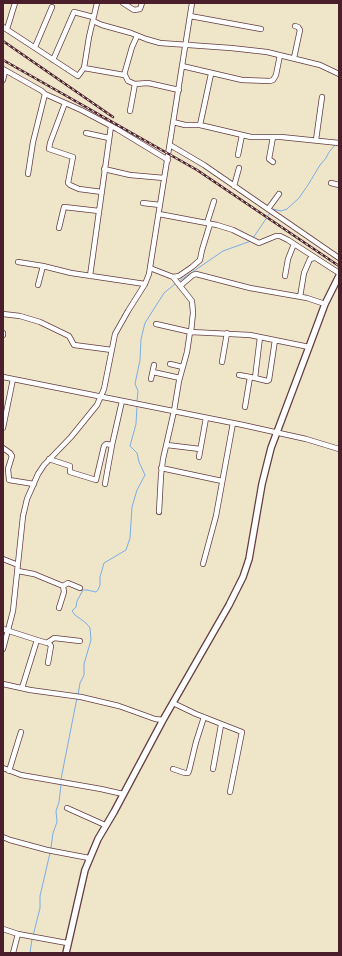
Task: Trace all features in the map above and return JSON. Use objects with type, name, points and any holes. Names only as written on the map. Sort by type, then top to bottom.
[{"type":"street","points":[[16,3],[5,28],[77,76],[80,75],[84,68],[97,3]]},
{"type":"street","points":[[123,3],[134,10],[140,9],[142,3]]},
{"type":"street","points":[[3,650],[13,611],[23,516],[27,499],[41,469],[79,427],[97,405],[102,396],[117,331],[146,284],[168,160],[192,3]]},
{"type":"street","points":[[35,47],[52,7]]},
{"type":"street","points":[[53,60],[74,12],[93,19],[102,26],[131,33],[160,43],[254,50],[320,65],[339,74]]},
{"type":"street","points":[[190,16],[260,29]]},
{"type":"street","points":[[294,58],[300,30],[295,26]]},
{"type":"street","points":[[137,36],[132,47],[125,75],[128,81],[135,84],[148,83],[179,90]]},
{"type":"street","points":[[182,66],[210,74],[242,80],[270,81],[273,80],[276,75],[280,55]]},
{"type":"street","points":[[84,68],[117,75],[125,75]]},
{"type":"street","points":[[3,80],[4,70],[45,94],[112,126],[168,160]]},
{"type":"street","points":[[200,125],[210,74]]},
{"type":"street","points":[[130,111],[135,84]]},
{"type":"street","points":[[28,174],[33,142],[45,94]]},
{"type":"street","points":[[316,140],[322,97]]},
{"type":"street","points":[[49,149],[65,103]]},
{"type":"street","points":[[173,122],[185,125],[200,125],[242,136],[316,140],[339,143]]},
{"type":"street","points":[[90,276],[104,169],[112,126]]},
{"type":"street","points":[[86,133],[109,138]]},
{"type":"street","points":[[238,155],[242,136]]},
{"type":"street","points":[[272,137],[269,159],[273,162]]},
{"type":"street","points":[[170,145],[197,161],[339,258]]},
{"type":"street","points":[[42,147],[73,157],[68,183],[70,186],[78,189],[102,192]]},
{"type":"street","points":[[234,186],[239,168]]},
{"type":"street","points":[[104,169],[130,175],[164,178]]},
{"type":"street","points":[[331,183],[339,185]]},
{"type":"street","points":[[268,210],[279,194]]},
{"type":"street","points":[[174,278],[192,267],[200,260],[214,201]]},
{"type":"street","points":[[143,203],[160,205]]},
{"type":"street","points":[[60,228],[64,207],[99,211]]},
{"type":"street","points":[[66,953],[89,858],[105,825],[114,812],[163,720],[243,577],[249,559],[262,484],[271,448],[308,347],[339,275],[294,244],[278,236],[257,242],[233,230],[209,223],[159,214]]},
{"type":"street","points":[[285,276],[288,258],[294,244]]},
{"type":"street","points":[[300,297],[304,273],[310,260],[314,258]]},
{"type":"street","points":[[18,262],[90,276],[146,284]]},
{"type":"street","points":[[38,285],[43,266]]},
{"type":"street","points":[[150,268],[174,278],[192,301],[193,313],[187,352],[161,468],[159,512]]},
{"type":"street","points":[[180,286],[196,274],[250,288],[300,297],[326,304]]},
{"type":"street","points":[[3,314],[20,316],[40,322],[69,336],[74,344],[112,350]]},
{"type":"street","points":[[156,324],[190,332],[227,333],[260,337],[308,347]]},
{"type":"street","points":[[222,362],[227,333]]},
{"type":"street","points":[[245,406],[260,337]]},
{"type":"street","points":[[239,376],[267,381],[269,380],[275,340]]},
{"type":"street","points":[[170,364],[183,367]]},
{"type":"street","points":[[151,379],[154,365]]},
{"type":"street","points":[[153,372],[180,378]]},
{"type":"street","points":[[3,377],[233,423],[306,439],[339,449]]},
{"type":"street","points":[[3,428],[13,379]]},
{"type":"street","points":[[105,484],[122,401]]},
{"type":"street","points":[[199,457],[206,418]]},
{"type":"street","points":[[203,564],[216,516],[233,423]]},
{"type":"street","points":[[49,460],[70,466],[70,472],[96,480],[104,446],[106,444],[112,445]]},
{"type":"street","points":[[166,445],[200,449]]},
{"type":"street","points":[[3,448],[11,454],[8,479],[34,484]]},
{"type":"street","points":[[3,468],[8,469]]},
{"type":"street","points":[[161,468],[222,481]]},
{"type":"street","points":[[3,559],[18,565]]},
{"type":"street","points":[[18,571],[34,574],[63,586]]},
{"type":"street","points":[[63,586],[68,583],[80,588]]},
{"type":"street","points":[[59,608],[64,592],[63,586]]},
{"type":"street","points":[[3,630],[46,643],[54,638],[80,641]]},
{"type":"street","points":[[22,688],[37,640]]},
{"type":"street","points":[[48,642],[51,644],[48,664]]},
{"type":"street","points":[[3,684],[81,697],[119,706],[155,719],[163,720]]},
{"type":"street","points":[[173,703],[221,725],[243,733],[230,792]]},
{"type":"street","points":[[173,769],[188,773],[204,717]]},
{"type":"street","points":[[213,769],[221,725]]},
{"type":"street","points":[[9,771],[20,732]]},
{"type":"street","points":[[3,768],[21,775],[101,788],[123,794]]},
{"type":"street","points":[[67,808],[105,825]]},
{"type":"street","points":[[3,837],[47,850],[89,858]]},
{"type":"street","points":[[3,929],[36,938],[68,943]]},
{"type":"street","points":[[13,953],[18,934]]},
{"type":"waterway","points":[[272,210],[281,211],[287,209],[299,198],[335,145]]},
{"type":"waterway","points":[[253,238],[270,213]]},
{"type":"waterway","points":[[178,282],[223,251],[251,241]]},
{"type":"waterway","points":[[137,401],[138,391],[135,384],[140,360],[141,339],[145,323],[164,293],[175,284]]},
{"type":"waterway","points":[[78,695],[80,683],[84,675],[84,664],[91,640],[90,628],[72,611],[76,607],[77,601],[83,590],[96,592],[98,590],[104,563],[126,550],[130,538],[132,507],[137,490],[145,475],[137,453],[130,446],[136,424],[137,406]]},
{"type":"waterway","points":[[61,779],[77,698]]},
{"type":"waterway","points":[[51,848],[53,833],[57,822],[56,811],[59,802],[61,785]]},
{"type":"waterway","points":[[33,936],[40,908],[40,896],[50,853]]},
{"type":"waterway","points":[[30,953],[32,939]]},
{"type":"railway","points":[[3,41],[113,117]]},
{"type":"railway","points":[[3,60],[197,170],[339,266]]}]
